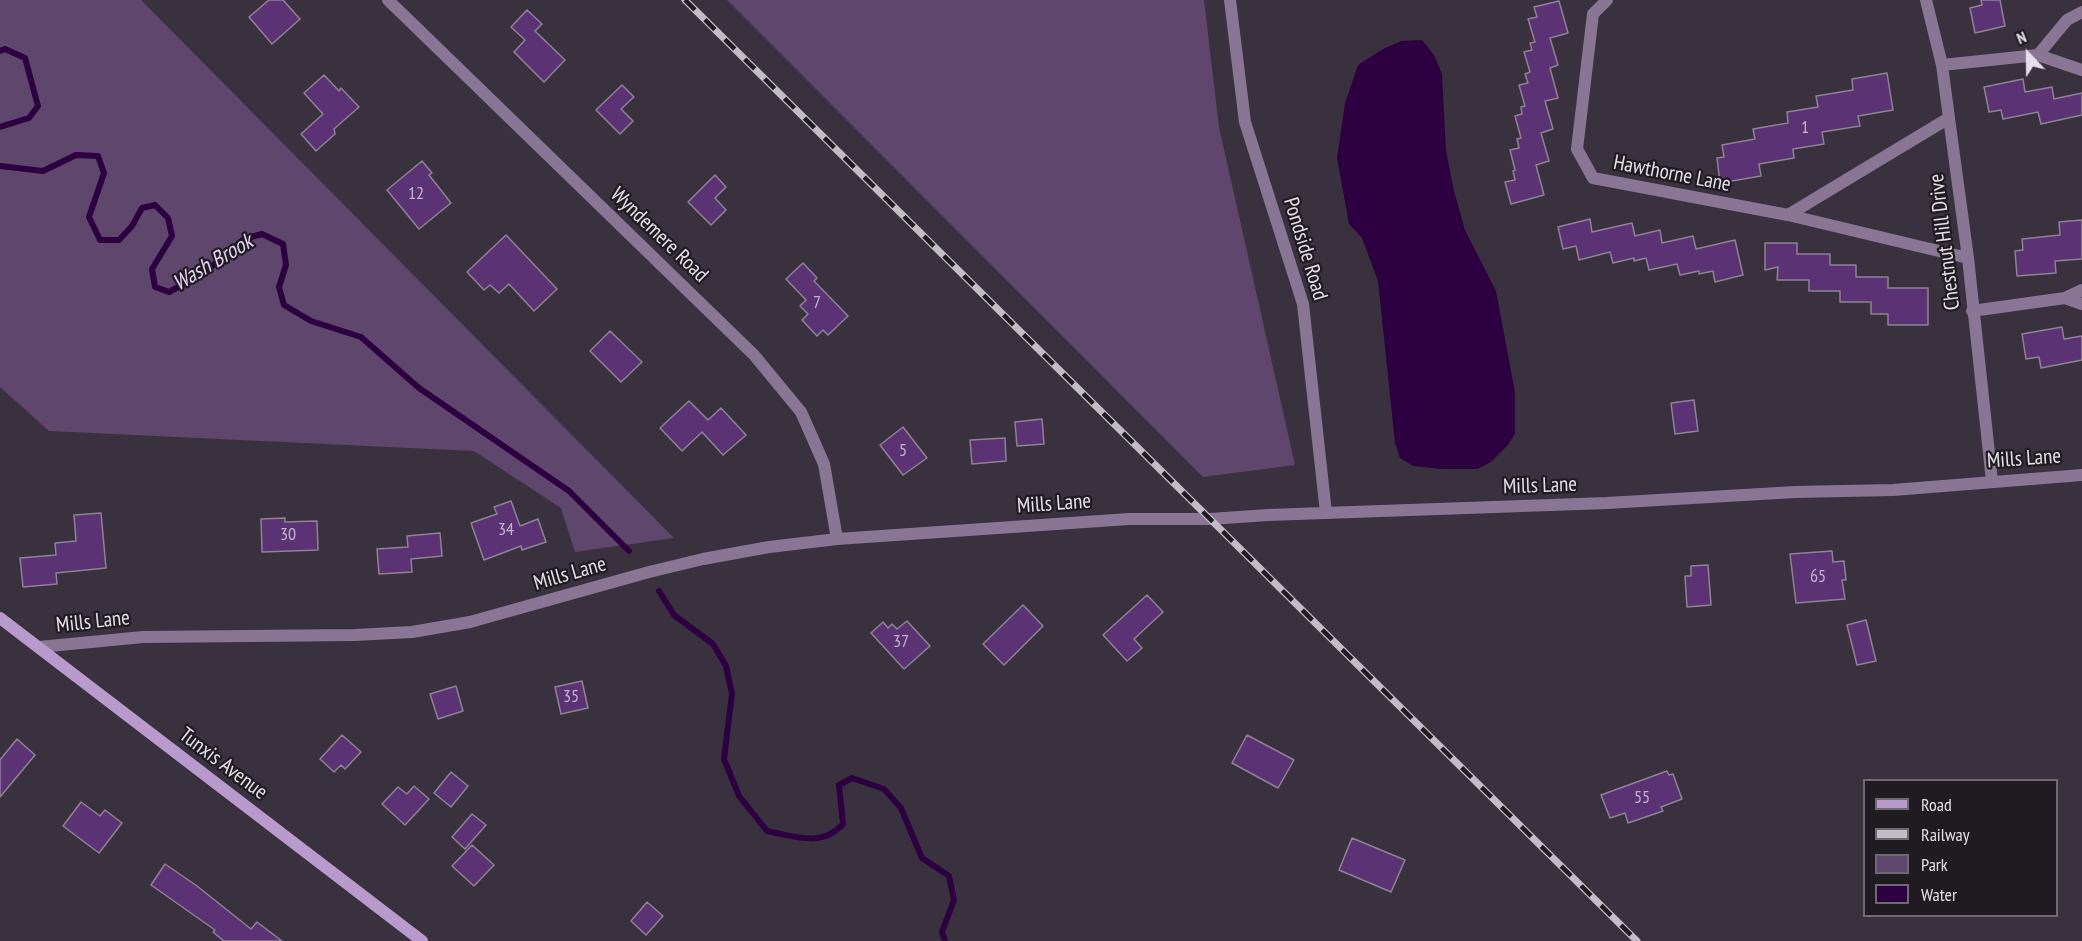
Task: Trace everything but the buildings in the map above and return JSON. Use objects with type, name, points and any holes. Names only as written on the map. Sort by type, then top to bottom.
[{"type":"main road","name":"Tunxis Avenue","points":[[0,618],[422,941]]},
{"type":"street","name":"Wyndemere Road","points":[[388,0],[754,355],[801,412],[824,464],[837,539]]},
{"type":"street","name":"Pondside Road","points":[[1230,0],[1245,122],[1303,304],[1326,513]]},
{"type":"street","name":"Hawthorne Lane","points":[[1607,0],[1593,14],[1577,149],[1593,178],[1788,215],[1968,258]]},
{"type":"street","name":"Chestnut Hill Drive","points":[[1926,0],[1942,65],[1968,258],[1992,481]]},
{"type":"street","points":[[2038,55],[2067,20],[2082,12]]},
{"type":"street","points":[[1942,65],[2038,55],[2082,70]]},
{"type":"street","points":[[1788,215],[1949,118]]},
{"type":"street","points":[[1972,311],[2065,298],[2082,290]]},
{"type":"street","points":[[2065,298],[2082,304]]},
{"type":"street","name":"Mills Lane","points":[[39,647],[143,637],[356,635],[412,632],[470,622],[704,559],[769,547],[837,539],[1129,519],[1210,519],[1795,492],[1893,490],[2082,475]]},
{"type":"green space","points":[[0,0],[141,0],[674,538],[575,552],[561,508],[474,451],[49,431],[0,387]]},
{"type":"green space","points":[[727,0],[1204,0],[1219,127],[1295,465],[1203,477]]},
{"type":"water","points":[[1422,40],[1434,55],[1442,74],[1446,151],[1454,191],[1465,230],[1496,291],[1515,392],[1515,434],[1491,462],[1477,469],[1413,466],[1400,458],[1395,443],[1378,281],[1362,238],[1349,224],[1337,158],[1345,103],[1358,65],[1401,41]]},
{"type":"waterway","name":"Wash Brook","points":[[0,51],[5,49],[25,58],[38,106],[29,118],[0,127]]},
{"type":"waterway","name":"Wash Brook","points":[[0,166],[43,171],[76,155],[98,156],[104,173],[89,217],[100,240],[119,240],[132,226],[142,208],[155,205],[168,218],[172,236],[152,269],[155,287],[169,292],[203,274],[244,239],[262,234],[283,244],[286,265],[279,287],[284,305],[311,321],[361,337],[419,388],[569,491],[629,551]]},
{"type":"waterway","name":"Wash Brook","points":[[659,591],[674,615],[713,644],[726,666],[732,694],[724,759],[739,796],[767,831],[807,838],[826,836],[843,824],[839,785],[852,778],[884,789],[901,808],[922,858],[949,876],[954,900],[942,932],[945,941]]},
{"type":"railway","points":[[685,0],[1637,941]]}]
